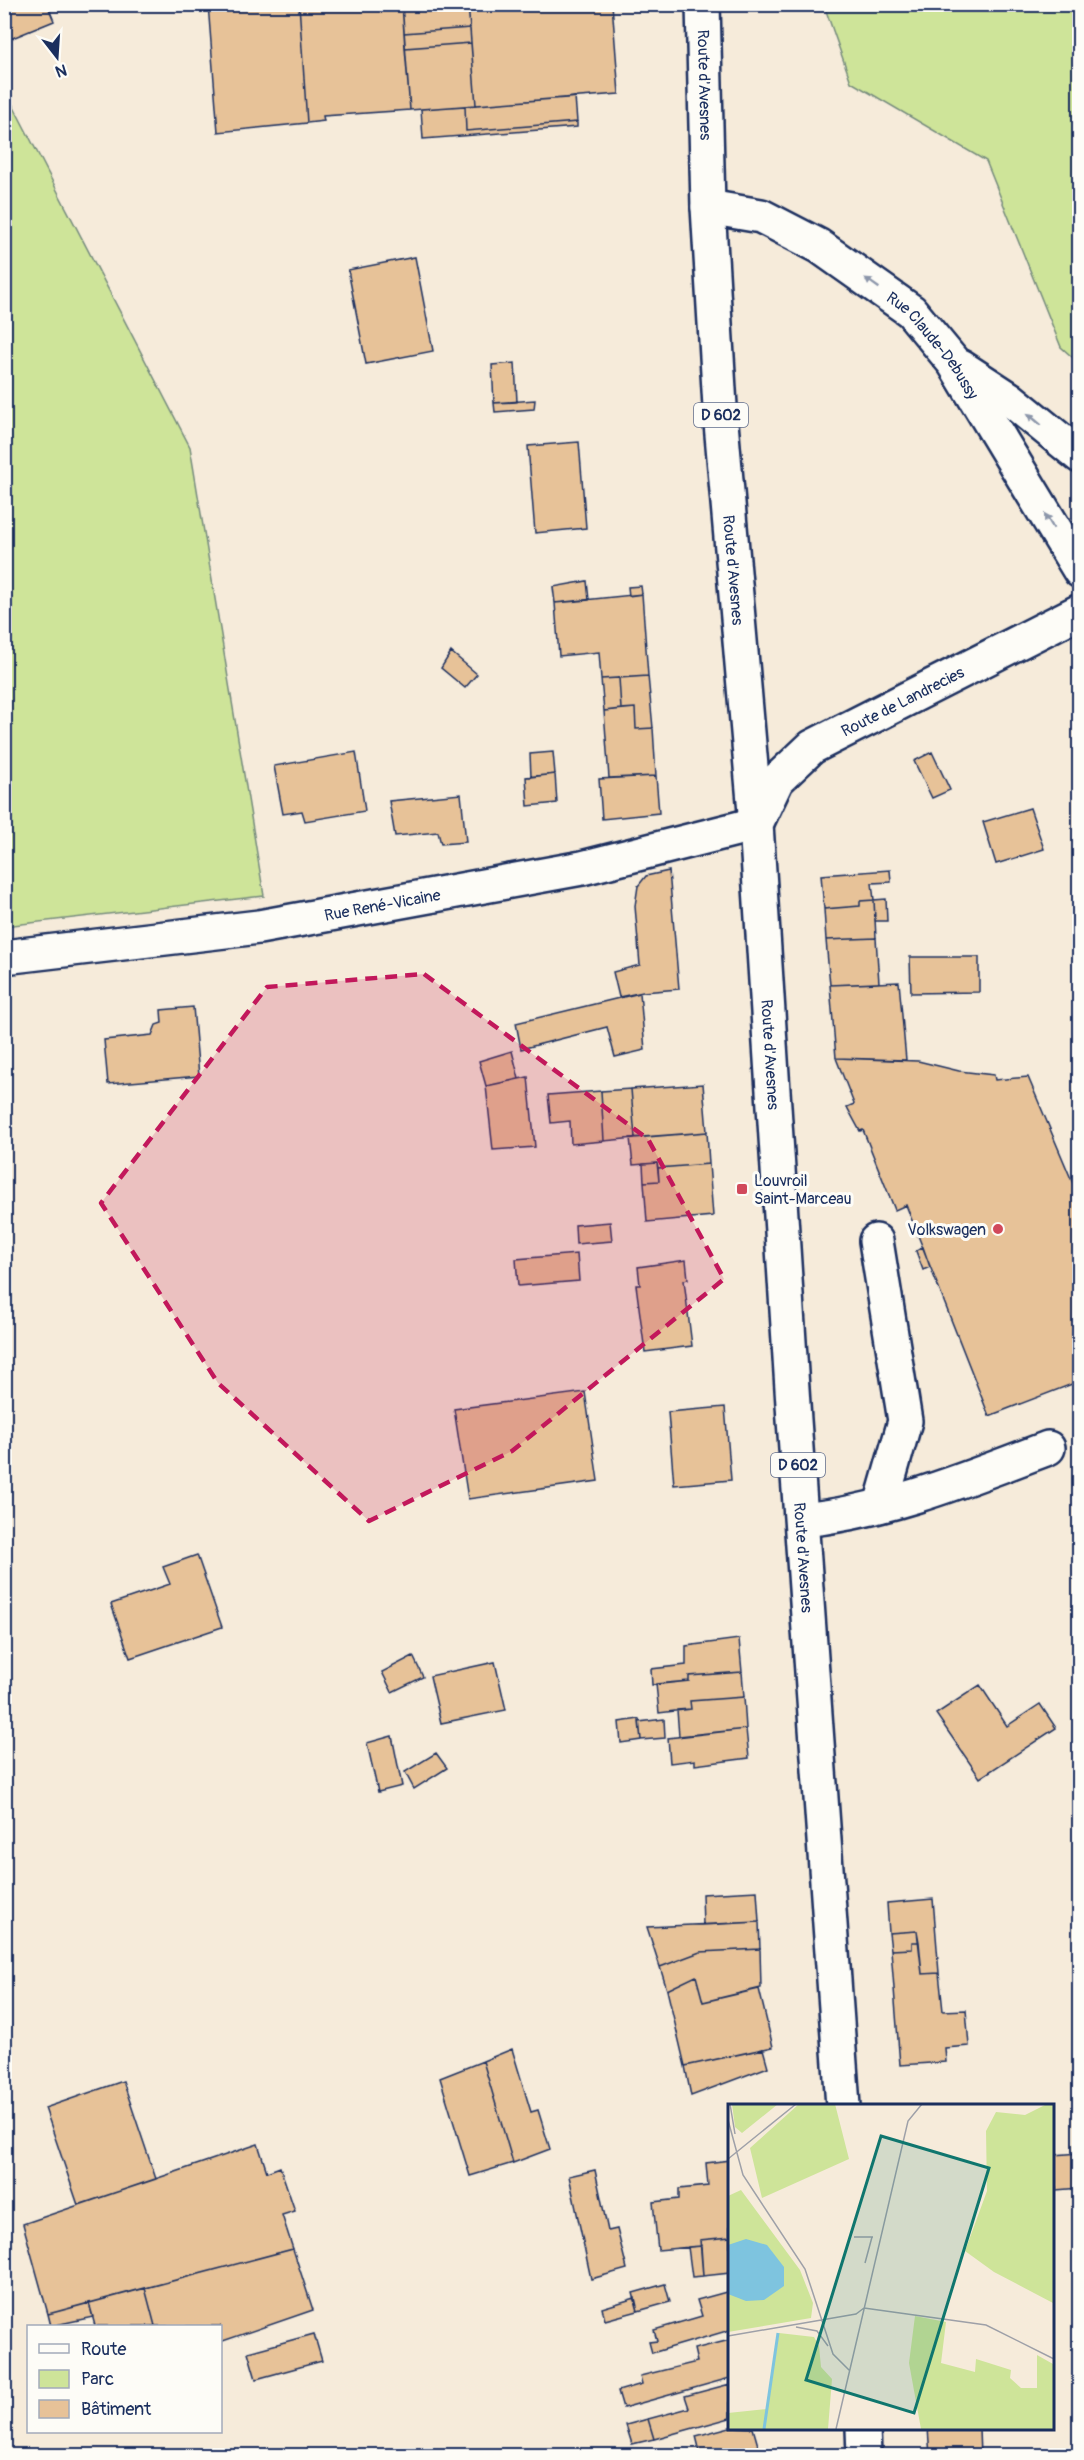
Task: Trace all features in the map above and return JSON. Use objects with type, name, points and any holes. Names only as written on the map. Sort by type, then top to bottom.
[{"type":"main road","name":"Route d'Avesnes","points":[[703,4],[708,207],[722,434],[756,824],[843,2104]]},
{"type":"main road","name":"Rue Claude-Debussy","points":[[708,207],[761,216],[819,246],[911,311],[954,363],[1080,572]]},
{"type":"main road","points":[[954,363],[1010,399],[1080,456]]},
{"type":"main road","name":"Route de Landrecies","points":[[756,824],[777,780],[812,747],[1080,611]]},
{"type":"main road","name":"Rue René-Vicaine","points":[[4,957],[258,927],[582,868],[756,824]]},
{"type":"main road","points":[[876,1241],[905,1421],[881,1505]]},
{"type":"main road","points":[[802,1520],[833,1517],[908,1498],[1048,1448]]},
{"type":"main road","points":[[863,2430],[864,2456]]},
{"type":"highlighted area","points":[[424,974],[648,1139],[724,1279],[512,1451],[369,1521],[218,1383],[101,1203],[267,987]]},
{"type":"green space","points":[[824,5],[1079,5],[1079,363],[1061,347],[986,161],[851,82]]},
{"type":"green space","points":[[5,90],[190,447],[264,896],[5,926]]},
{"type":"building","points":[[47,4],[54,21],[10,39],[4,25],[4,6]]},
{"type":"building","points":[[208,4],[299,4],[307,123],[218,132]]},
{"type":"building","points":[[299,4],[402,4],[410,110],[323,116],[324,121],[307,123]]},
{"type":"building","points":[[402,4],[468,4],[470,28],[404,33]]},
{"type":"building","points":[[468,4],[612,4],[619,94],[476,105]]},
{"type":"building","points":[[470,28],[471,43],[405,48],[404,33]]},
{"type":"building","points":[[471,43],[476,105],[410,110],[405,48]]},
{"type":"building","points":[[575,97],[577,122],[466,131],[465,106]]},
{"type":"building","points":[[465,106],[466,131],[577,122],[577,127],[423,139],[421,109]]},
{"type":"building","points":[[415,257],[433,351],[366,364],[348,270]]},
{"type":"building","points":[[515,363],[517,402],[494,403],[492,365]]},
{"type":"building","points":[[535,400],[534,409],[495,412],[494,403]]},
{"type":"building","points":[[579,442],[586,528],[535,533],[528,446]]},
{"type":"building","points":[[587,581],[589,600],[555,603],[553,587]]},
{"type":"building","points":[[641,586],[642,594],[629,596],[628,587]]},
{"type":"building","points":[[642,594],[648,676],[601,679],[599,652],[559,656],[555,603]]},
{"type":"building","points":[[451,652],[477,674],[465,688],[441,668]]},
{"type":"building","points":[[648,676],[653,728],[636,729],[635,708],[621,709],[619,678]]},
{"type":"building","points":[[619,678],[621,709],[604,711],[601,679]]},
{"type":"building","points":[[635,708],[636,729],[653,728],[656,776],[609,778],[604,711]]},
{"type":"building","points":[[356,752],[365,811],[305,821],[302,811],[283,814],[274,766]]},
{"type":"building","points":[[553,752],[555,774],[531,777],[530,754]]},
{"type":"building","points":[[932,752],[950,790],[932,798],[914,761]]},
{"type":"building","points":[[555,774],[557,803],[528,806],[526,777]]},
{"type":"building","points":[[656,776],[659,813],[602,819],[599,779]]},
{"type":"building","points":[[461,794],[466,842],[441,844],[438,832],[395,836],[389,801]]},
{"type":"building","points":[[1030,808],[1044,849],[996,864],[983,822]]},
{"type":"building","points":[[890,870],[891,882],[872,883],[874,900],[860,901],[860,906],[824,909],[821,875]]},
{"type":"building","points":[[669,871],[679,989],[619,997],[613,972],[640,965],[635,906],[638,886],[646,876]]},
{"type":"building","points":[[886,899],[887,921],[875,921],[874,900]]},
{"type":"building","points":[[874,900],[876,938],[826,940],[824,909],[860,906],[860,901]]},
{"type":"building","points":[[876,938],[879,983],[830,985],[826,940]]},
{"type":"building","points":[[910,957],[979,957],[979,992],[911,993]]},
{"type":"building","points":[[899,982],[906,1060],[836,1058],[830,985]]},
{"type":"building","points":[[640,993],[645,1050],[615,1057],[607,1027],[521,1049],[516,1023]]},
{"type":"building","points":[[193,1007],[199,1076],[108,1084],[104,1040],[152,1035],[156,1025],[162,1023],[161,1010]]},
{"type":"building","points":[[512,1051],[519,1079],[486,1086],[479,1061]]},
{"type":"building","name":"Volkswagen","points":[[836,1058],[918,1061],[959,1071],[994,1075],[995,1080],[1028,1077],[1080,1200],[1080,1381],[989,1416],[906,1205],[895,1210],[863,1130],[860,1131],[847,1107],[854,1104]]},
{"type":"building","points":[[528,1077],[535,1147],[493,1150],[486,1086]]},
{"type":"building","points":[[703,1084],[707,1132],[635,1138],[631,1089]]},
{"type":"building","points":[[631,1089],[635,1138],[604,1141],[601,1091]]},
{"type":"building","points":[[601,1091],[604,1141],[571,1144],[570,1121],[551,1123],[548,1095]]},
{"type":"building","points":[[707,1132],[709,1164],[658,1168],[657,1163],[633,1165],[630,1138]]},
{"type":"building","points":[[657,1163],[659,1181],[644,1182],[643,1164]]},
{"type":"building","points":[[709,1164],[713,1216],[647,1222],[644,1182],[659,1181],[658,1168]]},
{"type":"building","points":[[610,1222],[612,1241],[576,1244],[575,1225]]},
{"type":"building","points":[[923,1247],[930,1267],[923,1270],[916,1251]]},
{"type":"building","points":[[577,1254],[579,1281],[518,1286],[516,1259]]},
{"type":"building","points":[[686,1260],[688,1279],[684,1280],[692,1346],[645,1352],[636,1285],[640,1285],[638,1267]]},
{"type":"building","points":[[585,1392],[598,1481],[468,1499],[454,1409]]},
{"type":"building","points":[[725,1407],[731,1480],[674,1485],[668,1412]]},
{"type":"building","points":[[197,1555],[222,1627],[130,1658],[111,1604],[170,1584],[163,1567]]},
{"type":"building","points":[[739,1639],[742,1672],[689,1676],[689,1681],[652,1685],[651,1669],[686,1665],[686,1646]]},
{"type":"building","points":[[413,1656],[423,1677],[392,1692],[382,1672]]},
{"type":"building","points":[[495,1662],[506,1710],[441,1723],[430,1676]]},
{"type":"building","points":[[742,1672],[744,1697],[690,1701],[691,1709],[659,1713],[656,1684],[689,1681],[689,1676]]},
{"type":"building","points":[[980,1685],[1007,1726],[1040,1704],[1056,1728],[980,1778],[936,1714]]},
{"type":"building","points":[[744,1697],[746,1729],[679,1736],[677,1710],[691,1709],[690,1701]]},
{"type":"building","points":[[639,1719],[641,1740],[621,1743],[619,1722]]},
{"type":"building","points":[[664,1719],[665,1738],[641,1740],[639,1722]]},
{"type":"building","points":[[746,1729],[749,1758],[695,1765],[695,1760],[670,1763],[668,1738]]},
{"type":"building","points":[[392,1736],[402,1786],[378,1792],[367,1743]]},
{"type":"building","points":[[436,1753],[447,1768],[414,1789],[405,1772]]},
{"type":"building","points":[[757,1891],[759,1922],[703,1925],[702,1894]]},
{"type":"building","points":[[933,1899],[939,1973],[922,1974],[917,1931],[889,1933],[887,1903]]},
{"type":"building","points":[[759,1922],[760,1949],[700,1952],[660,1967],[647,1927]]},
{"type":"building","points":[[917,1931],[919,1942],[912,1942],[912,1949],[891,1950],[889,1933]]},
{"type":"building","points":[[912,1942],[919,1942],[922,1974],[939,1973],[943,2011],[966,2010],[969,2046],[945,2048],[946,2062],[900,2065],[891,1950],[912,1949]]},
{"type":"building","points":[[760,1949],[761,1988],[703,2002],[696,1976],[667,1990],[660,1967],[700,1952]]},
{"type":"building","points":[[696,1976],[703,2002],[759,1989],[773,2047],[685,2066],[667,1990]]},
{"type":"building","points":[[512,2049],[531,2112],[538,2110],[550,2149],[513,2163],[483,2061]]},
{"type":"building","points":[[763,2049],[768,2067],[691,2096],[685,2066]]},
{"type":"building","points":[[483,2061],[513,2163],[470,2176],[440,2078]]},
{"type":"building","points":[[123,2081],[156,2179],[78,2205],[45,2108]]},
{"type":"building","points":[[258,2144],[267,2172],[280,2167],[295,2211],[282,2215],[293,2249],[48,2314],[23,2224]]},
{"type":"building","points":[[1080,2153],[1080,2188],[1056,2190],[1054,2155]]},
{"type":"building","points":[[728,2160],[728,2237],[700,2240],[701,2246],[658,2250],[653,2202],[679,2199],[679,2189],[708,2186],[706,2163]]},
{"type":"building","points":[[595,2170],[608,2231],[617,2229],[627,2269],[591,2279],[569,2176]]},
{"type":"building","points":[[728,2237],[728,2273],[703,2276],[700,2240]]},
{"type":"building","points":[[701,2246],[703,2276],[692,2277],[688,2247]]},
{"type":"building","points":[[293,2249],[313,2310],[222,2341],[222,2325],[155,2325],[145,2288]]},
{"type":"building","points":[[665,2284],[670,2302],[638,2311],[633,2293]]},
{"type":"building","points":[[145,2288],[155,2325],[95,2325],[89,2303]]},
{"type":"building","points":[[728,2292],[728,2331],[652,2353],[649,2342],[657,2341],[654,2330],[702,2316],[697,2300]]},
{"type":"building","points":[[635,2298],[638,2311],[605,2320],[602,2308]]},
{"type":"building","points":[[89,2303],[93,2317],[51,2325],[48,2314]]},
{"type":"building","points":[[314,2334],[322,2361],[256,2379],[248,2352]]},
{"type":"building","points":[[728,2340],[728,2379],[623,2408],[618,2391],[642,2384],[640,2376],[697,2362],[694,2349]]},
{"type":"building","points":[[728,2385],[728,2419],[654,2439],[648,2419],[689,2408],[685,2396]]},
{"type":"building","points":[[648,2419],[654,2439],[632,2444],[626,2425]]},
{"type":"building","points":[[728,2428],[728,2430],[754,2430],[761,2456],[701,2456],[696,2436]]},
{"type":"building","points":[[928,2430],[979,2430],[980,2456],[930,2456]]},
{"type":"place","name":"Louvroil Saint-Marceau","points":[[742,1189]]},
{"type":"place","name":"Volkswagen","points":[[998,1229]]}]
